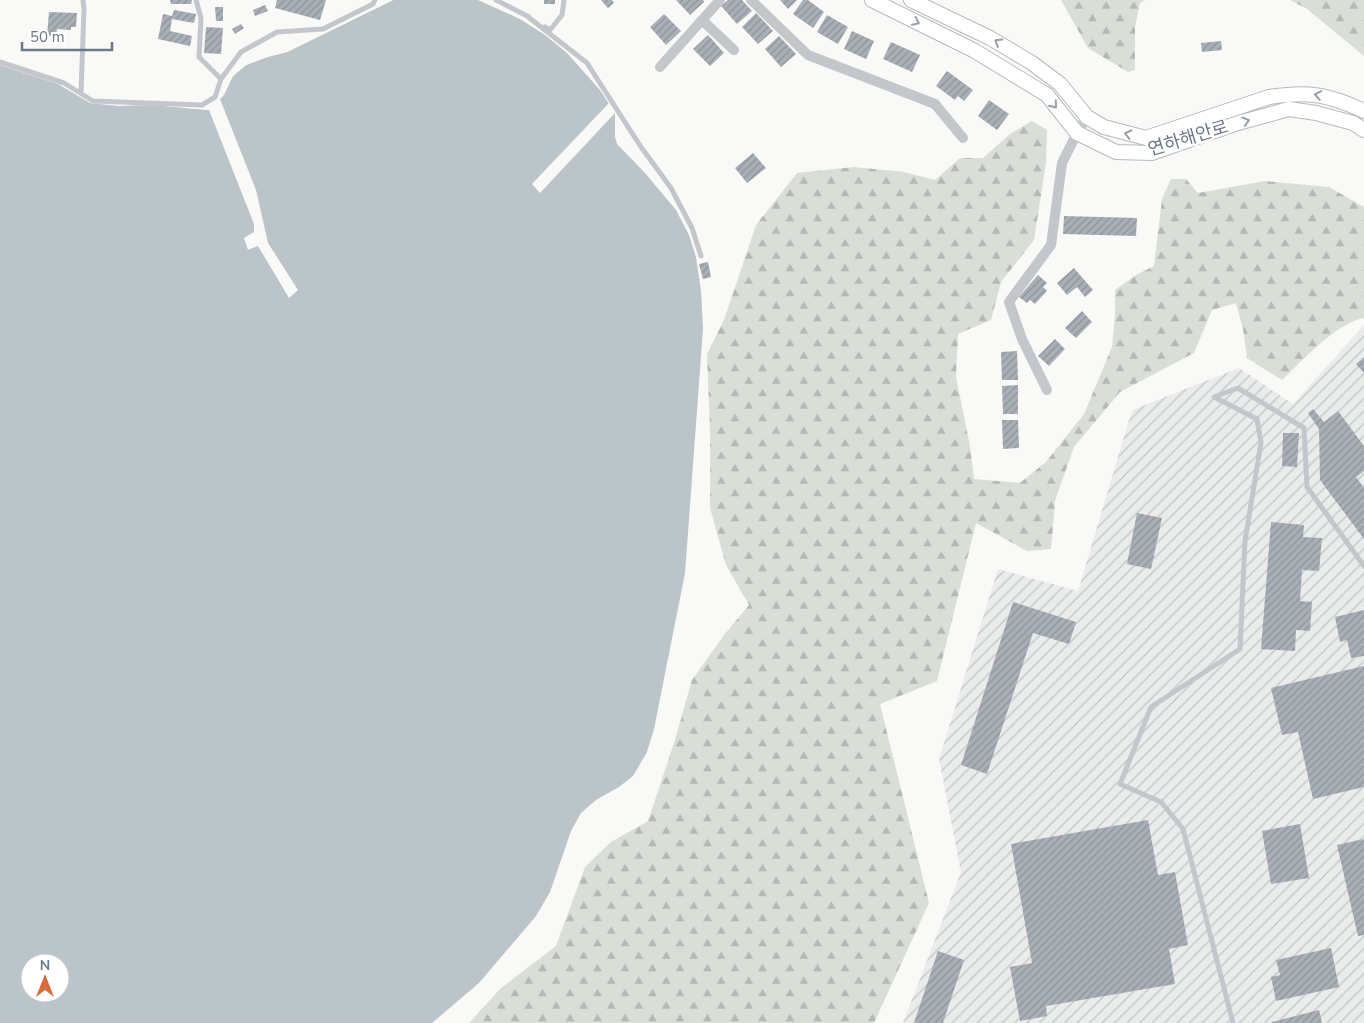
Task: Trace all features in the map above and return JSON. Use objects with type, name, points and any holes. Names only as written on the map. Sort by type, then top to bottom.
[{"type":"street","points":[[660,67],[720,0]]},
{"type":"street","points":[[751,0],[808,55],[935,104],[964,138]]},
{"type":"street","name":"연하해안로","points":[[872,0],[975,51],[1047,95],[1076,133],[1116,152],[1152,153],[1238,123],[1289,108],[1316,112],[1353,123],[1364,130]]},
{"type":"street","name":"연하해안로","points":[[912,0],[990,38],[1032,63],[1060,84],[1088,117],[1104,127],[1146,138],[1269,97],[1290,94],[1315,94],[1346,102],[1364,110]]},
{"type":"street","points":[[702,20],[734,50]]},
{"type":"street","points":[[1047,390],[1022,339],[1009,302],[1051,245],[1062,163],[1076,133],[1088,117]]},
{"type":"lane","points":[[81,94],[83,0]]},
{"type":"lane","points":[[196,0],[201,18],[199,57],[221,79]]},
{"type":"lane","points":[[0,62],[64,83],[93,101],[202,104],[215,97],[221,79],[242,52],[277,32],[323,28],[373,4],[376,0]]},
{"type":"lane","points":[[496,0],[550,30],[562,15],[564,0]]},
{"type":"lane","points":[[527,16],[587,63],[671,188],[692,228],[701,256]]},
{"type":"lane","points":[[1233,1023],[1183,829],[1162,802],[1120,784],[1151,707],[1240,649],[1245,541],[1261,443],[1257,419],[1214,397],[1238,388],[1304,428],[1307,487],[1364,566]]},
{"type":"shaded area","points":[[393,0],[478,0],[520,19],[545,35],[567,53],[600,90],[615,113],[615,137],[617,144],[645,173],[676,210],[689,235],[696,257],[701,291],[703,329],[685,573],[654,729],[647,752],[633,776],[619,787],[596,800],[581,813],[571,831],[550,892],[536,916],[479,983],[432,1023],[0,1023],[0,65],[58,84],[90,103],[118,106],[151,105],[209,110],[224,95],[233,76],[246,65],[287,52]]},
{"type":"shaded area","points":[[1364,325],[1364,1023],[903,1023],[961,872],[939,759],[998,569],[1078,591],[1132,410],[1239,368],[1293,404]]},
{"type":"green space","points":[[1061,0],[1145,0],[1140,3],[1135,27],[1135,70],[1128,72],[1088,48]]},
{"type":"green space","points":[[1290,0],[1364,0],[1364,56],[1307,9]]},
{"type":"green space","points":[[1032,121],[1047,130],[1046,163],[1034,240],[1001,282],[991,320],[958,334],[956,377],[970,446],[974,479],[1020,483],[1046,462],[1084,414],[1112,347],[1115,290],[1136,275],[1154,266],[1162,199],[1171,179],[1186,179],[1198,193],[1265,181],[1329,187],[1364,207],[1364,318],[1353,321],[1331,335],[1309,353],[1282,380],[1247,358],[1243,329],[1236,303],[1212,310],[1194,353],[1120,392],[1074,447],[1055,501],[1051,549],[1027,551],[976,523],[937,681],[880,704],[929,903],[874,1023],[469,1023],[500,989],[556,946],[585,867],[611,842],[648,821],[674,743],[692,680],[724,635],[749,605],[726,565],[710,508],[707,354],[724,320],[756,225],[797,173],[854,167],[904,172],[935,180],[960,158],[983,158],[1010,134]]},
{"type":"pier","points":[[387,0],[393,0],[287,52],[246,65],[233,76],[220,99],[256,190],[268,243],[298,290],[289,298],[258,246],[248,250],[244,238],[254,232],[254,224],[209,110],[185,108],[185,106],[208,107],[222,94],[231,74],[245,63],[286,50]]},
{"type":"pier","points":[[609,103],[615,113],[540,193],[532,184]]},
{"type":"building","points":[[170,0],[192,0],[191,4],[171,4]]},
{"type":"building","points":[[277,0],[326,0],[320,20],[275,8]]},
{"type":"building","points":[[544,0],[555,0],[555,4],[544,4]]},
{"type":"building","points":[[601,0],[612,0],[614,3],[608,8]]},
{"type":"building","points":[[676,0],[703,0],[704,2],[690,15]]},
{"type":"building","points":[[728,0],[742,0],[752,11],[737,24],[721,6]]},
{"type":"building","points":[[780,0],[797,0],[788,9]]},
{"type":"building","points":[[803,0],[808,0],[824,12],[813,28],[793,14]]},
{"type":"building","points":[[265,5],[268,11],[255,16],[253,10]]},
{"type":"building","points":[[215,7],[223,7],[223,21],[216,21]]},
{"type":"building","points":[[174,10],[196,14],[194,23],[172,19],[170,31],[192,36],[190,46],[158,39],[163,14],[172,16]]},
{"type":"building","points":[[49,12],[77,13],[76,27],[71,27],[71,30],[57,29],[56,36],[47,36]]},
{"type":"building","points":[[756,13],[773,31],[758,44],[742,27]]},
{"type":"building","points":[[664,14],[681,31],[666,45],[650,27]]},
{"type":"building","points":[[827,15],[848,27],[838,44],[817,32]]},
{"type":"building","points":[[241,24],[244,28],[235,34],[232,29]]},
{"type":"building","points":[[206,27],[223,28],[221,54],[204,53]]},
{"type":"building","points":[[852,31],[874,41],[866,59],[844,49]]},
{"type":"building","points":[[708,35],[724,53],[710,66],[693,49]]},
{"type":"building","points":[[779,36],[796,54],[781,67],[765,49]]},
{"type":"building","points":[[1221,41],[1222,50],[1202,52],[1201,43]]},
{"type":"building","points":[[891,42],[920,55],[912,72],[883,59]]},
{"type":"building","points":[[947,71],[973,90],[964,101],[958,96],[955,100],[936,86]]},
{"type":"building","points":[[989,100],[1009,114],[997,130],[978,116]]},
{"type":"building","points":[[753,153],[766,168],[747,183],[735,168]]},
{"type":"building","points":[[1064,216],[1137,218],[1136,236],[1063,234]]},
{"type":"building","points":[[708,262],[711,277],[703,279],[699,264]]},
{"type":"building","points":[[1074,268],[1093,290],[1085,297],[1077,287],[1067,295],[1057,283]]},
{"type":"building","points":[[1038,275],[1047,283],[1043,287],[1047,291],[1035,304],[1030,300],[1027,303],[1019,297]]},
{"type":"building","points":[[1082,311],[1092,322],[1076,338],[1065,328]]},
{"type":"building","points":[[1055,339],[1065,349],[1049,366],[1038,356]]},
{"type":"building","points":[[1017,351],[1018,380],[1002,380],[1001,352]]},
{"type":"building","points":[[1364,357],[1364,373],[1356,364]]},
{"type":"building","points":[[1018,385],[1018,414],[1003,414],[1002,386]]},
{"type":"building","points":[[1313,409],[1324,422],[1338,411],[1364,446],[1364,471],[1356,477],[1364,488],[1364,539],[1320,480],[1319,429],[1308,413]]},
{"type":"building","points":[[1002,420],[1018,420],[1019,448],[1003,449]]},
{"type":"building","points":[[1283,433],[1299,433],[1297,467],[1282,466]]},
{"type":"building","points":[[1137,513],[1162,518],[1151,569],[1127,564]]},
{"type":"building","points":[[1271,522],[1304,525],[1303,537],[1322,538],[1319,571],[1302,570],[1300,601],[1312,602],[1310,631],[1296,630],[1295,651],[1261,649]]},
{"type":"building","points":[[1013,602],[1076,622],[1069,644],[1033,633],[987,774],[961,765]]},
{"type":"building","points":[[1364,610],[1364,656],[1351,658],[1347,640],[1340,642],[1335,617]]},
{"type":"building","points":[[1364,666],[1364,787],[1313,799],[1298,732],[1282,735],[1271,688]]},
{"type":"building","points":[[1148,820],[1158,875],[1175,872],[1188,945],[1169,949],[1175,984],[1046,1006],[1047,1016],[1020,1021],[1010,967],[1032,963],[1011,844]]},
{"type":"building","points":[[1300,824],[1309,878],[1271,884],[1262,831]]},
{"type":"building","points":[[1364,839],[1364,935],[1358,936],[1337,845]]},
{"type":"building","points":[[1331,948],[1339,987],[1276,1001],[1271,977],[1280,975],[1276,960]]},
{"type":"building","points":[[938,951],[964,960],[943,1023],[914,1023]]},
{"type":"building","points":[[1319,1010],[1322,1023],[1272,1023],[1272,1022]]}]
